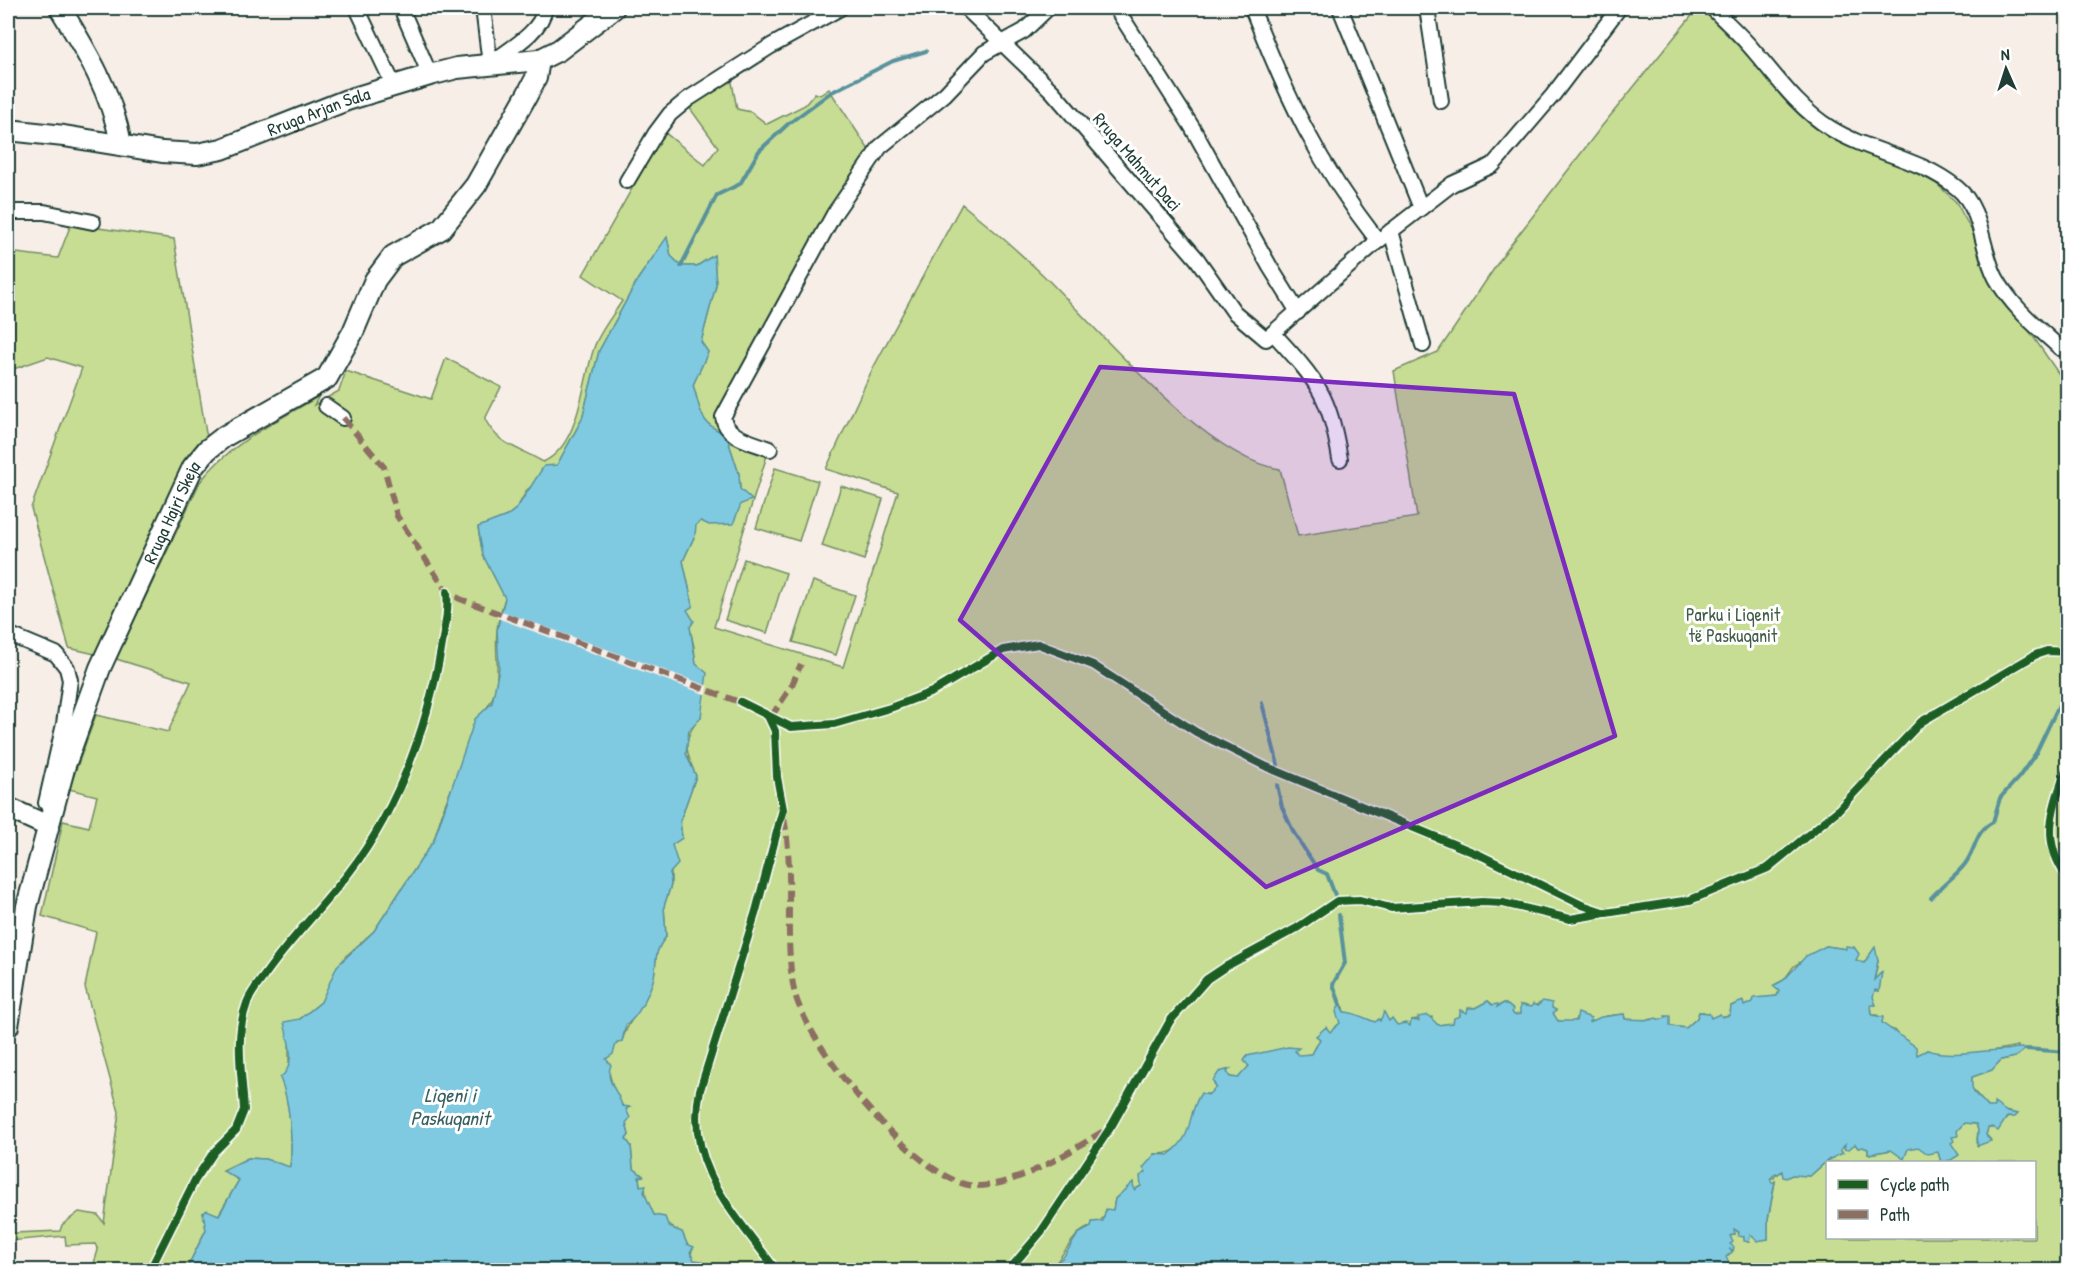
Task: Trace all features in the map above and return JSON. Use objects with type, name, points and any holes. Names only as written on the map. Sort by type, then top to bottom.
[{"type":"street","points":[[60,8],[99,74],[116,118],[121,144]]},
{"type":"street","points":[[357,8],[394,86]]},
{"type":"street","points":[[401,8],[430,75]]},
{"type":"street","points":[[483,8],[490,64]]},
{"type":"street","points":[[490,64],[537,26],[543,18],[545,8]]},
{"type":"street","name":"Rruga Arjan Sala","points":[[8,130],[183,154],[222,149],[347,100],[430,75],[490,64],[515,64],[539,60],[559,50],[614,8]]},
{"type":"street","points":[[627,181],[655,134],[670,114],[688,99],[771,46],[840,8]]},
{"type":"street","name":"Rruga Mahmut Daci","points":[[966,8],[1052,91],[1197,259],[1234,312],[1260,336],[1269,339],[1274,334]]},
{"type":"street","points":[[770,449],[732,434],[725,426],[723,417],[745,373],[834,214],[880,147],[945,94],[984,53],[1024,31],[1048,8]]},
{"type":"street","points":[[1116,8],[1192,127],[1270,267],[1298,312]]},
{"type":"street","points":[[1252,8],[1305,133],[1345,197],[1378,241]]},
{"type":"street","points":[[1340,8],[1421,208]]},
{"type":"street","points":[[1427,8],[1442,101]]},
{"type":"street","points":[[1340,459],[1335,425],[1321,389],[1274,334],[1378,241],[1452,184],[1482,171],[1504,154],[1619,8]]},
{"type":"street","points":[[1712,8],[1804,107],[1827,126],[1851,141],[1910,160],[1958,189],[1973,211],[1996,279],[2016,309],[2060,348]]},
{"type":"street","name":"Rruga Hajri Skeja","points":[[8,1026],[27,906],[44,825],[100,668],[193,467],[207,450],[225,436],[327,378],[354,332],[375,280],[393,256],[441,230],[476,185],[536,78],[539,60]]},
{"type":"street","name":"Rruga Hajri Skeja","points":[[514,116],[519,79],[515,64]]},
{"type":"street","points":[[8,212],[44,212],[93,222]]},
{"type":"street","points":[[1391,231],[1423,345]]},
{"type":"street","points":[[326,406],[343,418]]},
{"type":"street","points":[[8,634],[56,654],[67,668],[70,680],[64,724],[44,825],[8,808]]},
{"type":"highlighted area","points":[[1100,367],[1514,394],[1615,736],[1266,887],[960,620]]},
{"type":"green space","name":"Parku i Liqenit të Paskuqanit","points":[[1698,8],[1709,8],[1800,110],[1924,172],[1956,202],[2015,310],[2067,386],[2067,1270],[1721,1270],[1725,1257],[1732,1252],[1729,1248],[1733,1249],[1730,1236],[1735,1234],[1733,1228],[1744,1237],[1745,1241],[1749,1242],[1749,1234],[1757,1239],[1768,1239],[1768,1219],[1775,1182],[1771,1183],[1770,1178],[1774,1178],[1777,1172],[1778,1174],[1781,1171],[1784,1174],[1810,1176],[1826,1162],[1826,1239],[2036,1239],[2036,1161],[1941,1161],[1951,1136],[1964,1123],[1976,1124],[1977,1140],[1990,1139],[1986,1135],[1988,1128],[1997,1128],[2007,1118],[2017,1114],[1988,1107],[1971,1088],[1972,1077],[1991,1070],[2001,1060],[2015,1057],[2018,1046],[1977,1054],[1940,1054],[1927,1050],[1917,1056],[1915,1047],[1897,1036],[1896,1031],[1885,1027],[1877,1015],[1872,1015],[1871,1004],[1875,1005],[1872,997],[1875,990],[1879,991],[1881,974],[1874,982],[1878,961],[1874,949],[1864,963],[1856,960],[1847,949],[1826,946],[1794,966],[1784,980],[1774,985],[1779,991],[1777,996],[1764,998],[1744,1006],[1735,1004],[1731,1006],[1730,1015],[1712,1018],[1704,1012],[1699,1012],[1697,1018],[1686,1028],[1670,1026],[1667,1019],[1625,1019],[1624,1014],[1607,1016],[1593,1022],[1576,1018],[1576,1021],[1569,1023],[1556,1020],[1553,1013],[1556,1011],[1541,1003],[1531,1007],[1522,1005],[1520,1014],[1514,1015],[1509,1006],[1504,1003],[1496,1007],[1488,1001],[1475,1008],[1471,1007],[1467,1013],[1461,1013],[1453,1023],[1438,1025],[1432,1021],[1432,1017],[1411,1020],[1410,1026],[1397,1025],[1384,1018],[1374,1022],[1344,1012],[1342,1004],[1340,1023],[1330,1032],[1317,1036],[1320,1039],[1312,1054],[1249,1064],[1247,1070],[1238,1078],[1230,1077],[1227,1072],[1215,1082],[1216,1087],[1210,1094],[1202,1094],[1183,1142],[1176,1149],[1167,1153],[1155,1154],[1141,1186],[1134,1190],[1133,1183],[1115,1199],[1113,1210],[1099,1222],[1079,1233],[1050,1270],[696,1270],[700,1268],[691,1256],[692,1249],[682,1232],[654,1215],[646,1198],[645,1186],[640,1187],[639,1177],[643,1176],[633,1168],[631,1146],[626,1139],[629,1135],[626,1109],[616,1094],[606,1059],[616,1044],[622,1041],[628,1025],[652,982],[658,949],[666,937],[664,906],[671,885],[671,845],[682,838],[680,821],[696,776],[689,759],[687,745],[690,732],[701,717],[694,647],[686,610],[693,606],[683,561],[695,535],[695,525],[740,489],[739,474],[726,434],[710,426],[705,420],[693,385],[708,352],[701,342],[716,285],[714,255],[697,266],[681,266],[671,256],[667,238],[638,279],[599,351],[582,419],[557,465],[527,490],[517,508],[507,516],[478,528],[483,555],[505,598],[497,630],[497,673],[494,694],[490,704],[483,712],[444,807],[434,840],[374,931],[345,957],[321,1002],[300,1019],[289,1047],[289,1071],[281,1079],[290,1122],[290,1168],[265,1159],[248,1158],[223,1170],[239,1180],[218,1216],[203,1213],[206,1229],[186,1270],[92,1270],[98,1250],[95,1244],[66,1245],[65,1236],[9,1241],[13,1233],[60,1231],[62,1225],[79,1212],[98,1215],[104,1223],[119,1112],[85,987],[96,932],[42,916],[63,821],[89,827],[97,796],[69,789],[96,715],[168,732],[191,682],[116,659],[200,482],[225,456],[255,434],[319,396],[314,405],[339,391],[346,371],[431,399],[446,358],[501,387],[485,419],[503,441],[543,462],[556,454],[573,427],[595,345],[622,301],[583,275],[664,132],[705,165],[718,147],[689,107],[731,77],[737,109],[751,112],[767,124],[805,105],[815,93],[820,95],[829,89],[871,153],[826,216],[718,418],[768,452],[714,627],[843,667],[898,492],[826,469],[872,370],[962,204],[1042,274],[1153,388],[1186,417],[1219,442],[1250,460],[1280,469],[1298,536],[1417,517],[1394,371],[1438,352],[1506,251],[1602,126]]},
{"type":"green space","points":[[71,224],[174,239],[206,433],[211,441],[99,655],[69,648],[31,508],[82,368],[48,357],[8,371],[8,255],[16,253],[58,258]]},
{"type":"green space","points":[[775,468],[818,481],[799,541],[756,528]]},
{"type":"green space","points":[[841,486],[883,499],[864,560],[822,546]]},
{"type":"green space","points":[[744,559],[786,573],[767,633],[725,620]]},
{"type":"green space","points":[[813,581],[855,595],[836,655],[793,642]]},
{"type":"green space","name":"Parku i Liqenit të Paskuqanit","points":[[1855,1144],[1858,1148],[1868,1149],[1868,1154],[1891,1150],[1904,1155],[1908,1148],[1918,1147],[1938,1152],[1941,1161],[1827,1161],[1842,1153],[1840,1150],[1845,1145],[1845,1149]]},
{"type":"water","name":"Liqeni i Paskuqanit","points":[[667,237],[671,256],[681,266],[697,266],[714,255],[716,285],[701,342],[708,352],[693,385],[705,420],[710,426],[726,434],[739,474],[740,489],[752,500],[741,504],[733,524],[709,525],[701,521],[696,525],[695,535],[683,561],[693,606],[687,610],[694,621],[690,627],[696,664],[707,673],[701,717],[689,730],[686,754],[696,776],[680,821],[682,838],[672,845],[678,864],[670,873],[671,885],[664,906],[666,937],[657,953],[653,981],[642,1006],[626,1025],[622,1041],[616,1044],[613,1054],[606,1059],[611,1065],[609,1076],[622,1106],[630,1107],[626,1109],[630,1118],[626,1123],[629,1135],[626,1139],[631,1146],[633,1168],[643,1176],[639,1177],[640,1186],[646,1185],[644,1192],[654,1215],[665,1217],[669,1227],[682,1232],[687,1244],[694,1247],[690,1252],[694,1260],[702,1261],[702,1265],[696,1270],[186,1270],[206,1230],[203,1213],[207,1210],[219,1215],[239,1180],[223,1171],[248,1158],[265,1159],[290,1167],[290,1122],[280,1078],[286,1072],[290,1059],[284,1022],[300,1019],[321,1002],[337,966],[374,931],[434,840],[475,719],[492,703],[499,668],[497,630],[505,598],[483,555],[478,527],[507,516],[517,508],[544,466],[557,465],[582,419],[599,351],[638,279]]},
{"type":"water","points":[[1826,946],[1846,949],[1846,946],[1854,947],[1859,954],[1856,960],[1864,963],[1875,947],[1878,961],[1874,980],[1882,972],[1879,991],[1875,990],[1873,997],[1876,1005],[1871,1005],[1872,1015],[1883,1017],[1882,1023],[1916,1047],[1917,1055],[1927,1050],[1956,1054],[2026,1049],[2015,1057],[2001,1060],[1992,1070],[1972,1077],[1974,1092],[1988,1107],[1994,1107],[1994,1103],[2007,1112],[2018,1114],[2015,1117],[2007,1117],[1998,1131],[1992,1127],[1988,1128],[1986,1135],[1991,1141],[1977,1146],[1976,1124],[1964,1123],[1957,1131],[1958,1136],[1952,1137],[1954,1141],[1951,1143],[1959,1155],[1951,1160],[1941,1161],[1938,1152],[1928,1154],[1918,1147],[1908,1149],[1904,1159],[1891,1150],[1868,1154],[1868,1149],[1858,1148],[1855,1144],[1848,1150],[1844,1149],[1845,1145],[1840,1150],[1843,1153],[1826,1161],[1810,1176],[1792,1175],[1786,1178],[1783,1177],[1782,1171],[1776,1173],[1770,1179],[1772,1183],[1775,1181],[1768,1219],[1768,1239],[1757,1241],[1750,1234],[1749,1242],[1744,1241],[1744,1237],[1738,1236],[1739,1232],[1734,1229],[1735,1234],[1730,1236],[1733,1242],[1730,1244],[1734,1247],[1733,1250],[1729,1249],[1733,1251],[1726,1257],[1729,1263],[1721,1270],[1050,1270],[1064,1256],[1078,1234],[1091,1227],[1092,1222],[1103,1221],[1106,1209],[1113,1210],[1115,1199],[1133,1182],[1134,1190],[1141,1186],[1140,1176],[1146,1172],[1143,1168],[1155,1154],[1168,1155],[1177,1148],[1187,1133],[1196,1102],[1201,1093],[1208,1095],[1216,1087],[1213,1081],[1219,1072],[1230,1069],[1227,1072],[1230,1077],[1238,1078],[1249,1066],[1244,1061],[1247,1056],[1288,1047],[1299,1048],[1295,1051],[1299,1055],[1312,1054],[1320,1039],[1316,1036],[1326,1027],[1330,1032],[1340,1023],[1336,1012],[1340,1004],[1344,1012],[1375,1022],[1379,1019],[1380,1021],[1384,1012],[1389,1021],[1392,1018],[1397,1025],[1406,1023],[1410,1026],[1411,1020],[1419,1021],[1418,1017],[1428,1015],[1438,1025],[1453,1023],[1454,1018],[1460,1016],[1460,1010],[1467,1013],[1468,1008],[1475,1008],[1488,1001],[1492,1005],[1498,1004],[1497,1007],[1504,1003],[1513,1009],[1514,1015],[1520,1014],[1520,1005],[1537,1006],[1543,1001],[1552,1003],[1552,1008],[1556,1010],[1553,1013],[1558,1021],[1576,1021],[1578,1013],[1591,1018],[1590,1022],[1601,1017],[1624,1014],[1625,1019],[1650,1020],[1656,1018],[1660,1020],[1666,1018],[1665,1016],[1670,1016],[1670,1026],[1686,1028],[1697,1018],[1699,1012],[1709,1013],[1711,1018],[1720,1014],[1722,1017],[1730,1015],[1731,1006],[1743,1001],[1744,1006],[1753,1002],[1754,998],[1777,996],[1779,991],[1773,986],[1784,980],[1806,956]]},
{"type":"pier","points":[[499,610],[708,686],[707,695],[497,618]]},
{"type":"waterway","points":[[681,266],[717,195],[740,184],[759,151],[788,124],[830,93],[893,61],[926,51]]},
{"type":"waterway","points":[[1931,898],[1962,868],[1979,835],[1993,822],[2000,798],[2036,753],[2068,686]]},
{"type":"waterway","points":[[1262,703],[1278,765]]},
{"type":"waterway","points":[[1277,785],[1282,807],[1294,833],[1318,870],[1327,874],[1335,895]]},
{"type":"waterway","points":[[1339,915],[1345,963],[1333,984],[1340,1004]]},
{"type":"waterway","points":[[2026,1049],[2068,1052]]},
{"type":"marked path","points":[[343,418],[384,467],[397,516],[447,592],[460,599],[745,704]]},
{"type":"marked path","points":[[771,717],[791,687],[801,664]]},
{"type":"marked path","points":[[784,818],[789,861],[789,948],[794,990],[803,1014],[819,1043],[868,1108],[897,1138],[926,1163],[953,1180],[977,1186],[1010,1180],[1027,1174],[1105,1130]]},
{"type":"cycle path","points":[[150,1270],[195,1180],[214,1152],[236,1130],[244,1110],[240,1042],[243,1016],[249,999],[275,961],[359,860],[376,833],[405,774],[417,744],[435,681],[446,621],[447,592]]},
{"type":"cycle path","points":[[741,702],[791,727],[834,724],[890,708],[932,692],[1003,650],[1038,644],[1093,665],[1196,732],[1267,767],[1482,856],[1582,905],[1606,913],[1690,900],[1768,868],[1837,811],[1921,722],[2035,655],[2047,651],[2068,652]]},
{"type":"cycle path","points":[[768,716],[775,731],[777,777],[783,809],[756,911],[700,1090],[697,1117],[699,1142],[706,1165],[717,1187],[776,1270]]},
{"type":"cycle path","points":[[2068,764],[2054,808],[2051,836],[2053,850],[2068,878]]},
{"type":"cycle path","points":[[1009,1270],[1041,1232],[1112,1125],[1170,1021],[1207,979],[1225,967],[1297,928],[1337,901],[1360,900],[1391,908],[1482,902],[1503,903],[1570,919],[1605,913]]}]
